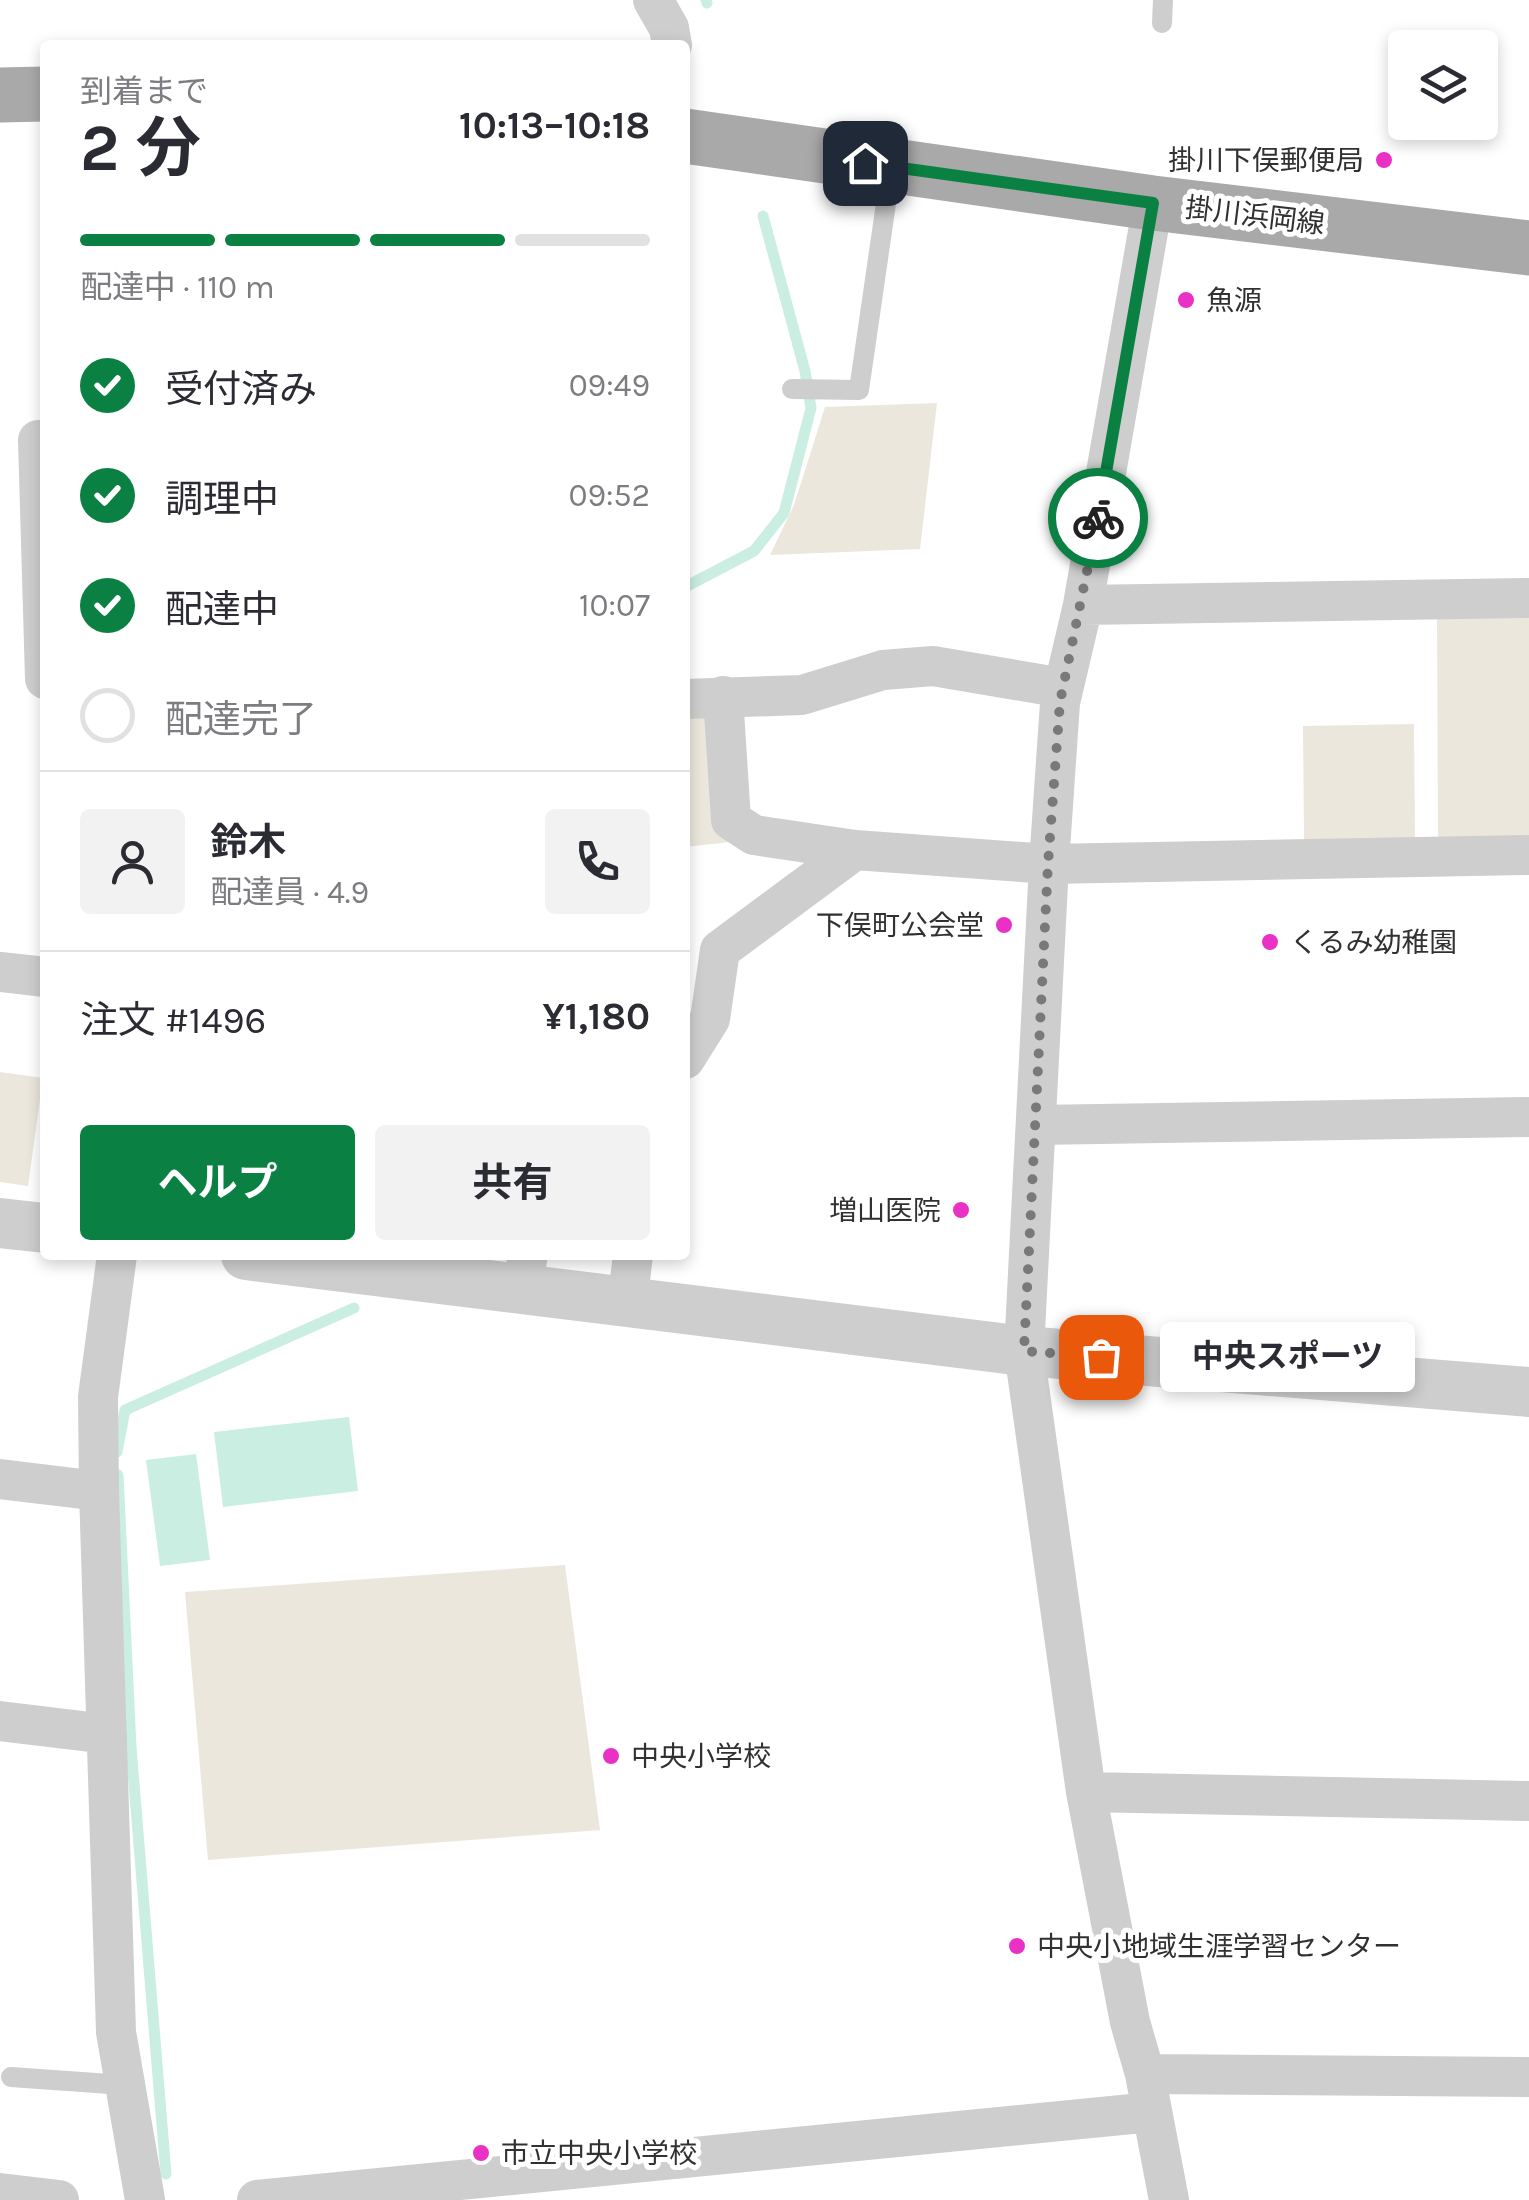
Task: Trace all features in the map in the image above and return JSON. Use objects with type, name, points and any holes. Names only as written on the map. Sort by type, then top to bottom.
[{"type":"main road","points":[[0,95],[40,94]]},
{"type":"main road","name":"掛川浜岡線","points":[[690,137],[1153,203],[1529,248]]},
{"type":"street","points":[[652,0],[669,28],[671,40]]},
{"type":"street","points":[[1153,203],[1083,605],[1064,688],[1048,864],[1024,1351],[1086,1792],[1169,2200]]},
{"type":"street","points":[[28,440],[40,609]]},
{"type":"street","points":[[1083,605],[1529,598]]},
{"type":"street","points":[[1064,688],[933,666],[883,670],[802,695],[704,698],[731,820],[754,835],[855,850],[1048,864],[1529,855]]},
{"type":"street","points":[[690,1051],[710,1019],[720,950],[855,850]]},
{"type":"street","points":[[0,972],[40,977]]},
{"type":"street","points":[[1036,1124],[1529,1118]]},
{"type":"street","points":[[0,1223],[40,1227]]},
{"type":"street","points":[[116,1260],[98,1397],[98,1491],[116,2032],[144,2200]]},
{"type":"street","points":[[321,1260],[524,1273],[628,1304],[1024,1351],[1529,1392]]},
{"type":"street","points":[[628,1304],[632,1260]]},
{"type":"street","points":[[0,1479],[98,1491]]},
{"type":"street","points":[[0,1721],[107,1734]]},
{"type":"street","points":[[1086,1792],[1529,1801]]},
{"type":"street","points":[[257,2200],[1149,2093],[1529,2077]]},
{"type":"street","points":[[0,2193],[58,2200]]},
{"type":"lane","points":[[1162,23],[1163,0]]},
{"type":"lane","points":[[792,389],[859,390],[891,167]]},
{"type":"lane","points":[[11,2077],[124,2085]]},
{"type":"shaded area","points":[[937,403],[920,549],[770,555],[794,505],[825,407]]},
{"type":"shaded area","points":[[1437,613],[1529,613],[1529,839],[1438,839]]},
{"type":"shaded area","points":[[719,706],[730,842],[690,846],[690,708]]},
{"type":"shaded area","points":[[1414,724],[1415,839],[1304,841],[1303,726]]},
{"type":"shaded area","points":[[0,1072],[40,1078],[28,1186],[0,1182]]},
{"type":"shaded area","points":[[349,1417],[358,1491],[223,1507],[214,1432]]},
{"type":"shaded area","points":[[196,1454],[210,1560],[160,1566],[146,1460]]},
{"type":"shaded area","points":[[565,1565],[600,1830],[208,1860],[185,1592]]},
{"type":"waterway","points":[[690,584],[754,551],[784,513],[811,408],[805,371],[763,216]]},
{"type":"waterway","points":[[117,1452],[125,1410],[354,1308]]},
{"type":"waterway","points":[[118,1475],[131,1747],[166,2174]]},
{"type":"way so far","points":[[1098,518],[1060,702],[1048,864],[1024,1351],[1101,1357]]},
{"type":"place","name":"掛川下俣郵便局","points":[[1384,160]]},
{"type":"place","name":"魚源","points":[[1186,300]]},
{"type":"place","name":"下俣町公会堂","points":[[1004,925]]},
{"type":"place","name":"くるみ幼稚園","points":[[1270,942]]},
{"type":"place","name":"増山医院","points":[[961,1210]]},
{"type":"place","name":"中央スポーツ","points":[[1101,1357]]},
{"type":"place","name":"中央小学校","points":[[611,1756]]},
{"type":"place","name":"中央小地域生涯学習センター","points":[[1017,1946]]},
{"type":"place","name":"市立中央小学校","points":[[481,2153]]},
{"type":"route","points":[[865,163],[1153,203],[1098,518]]}]
